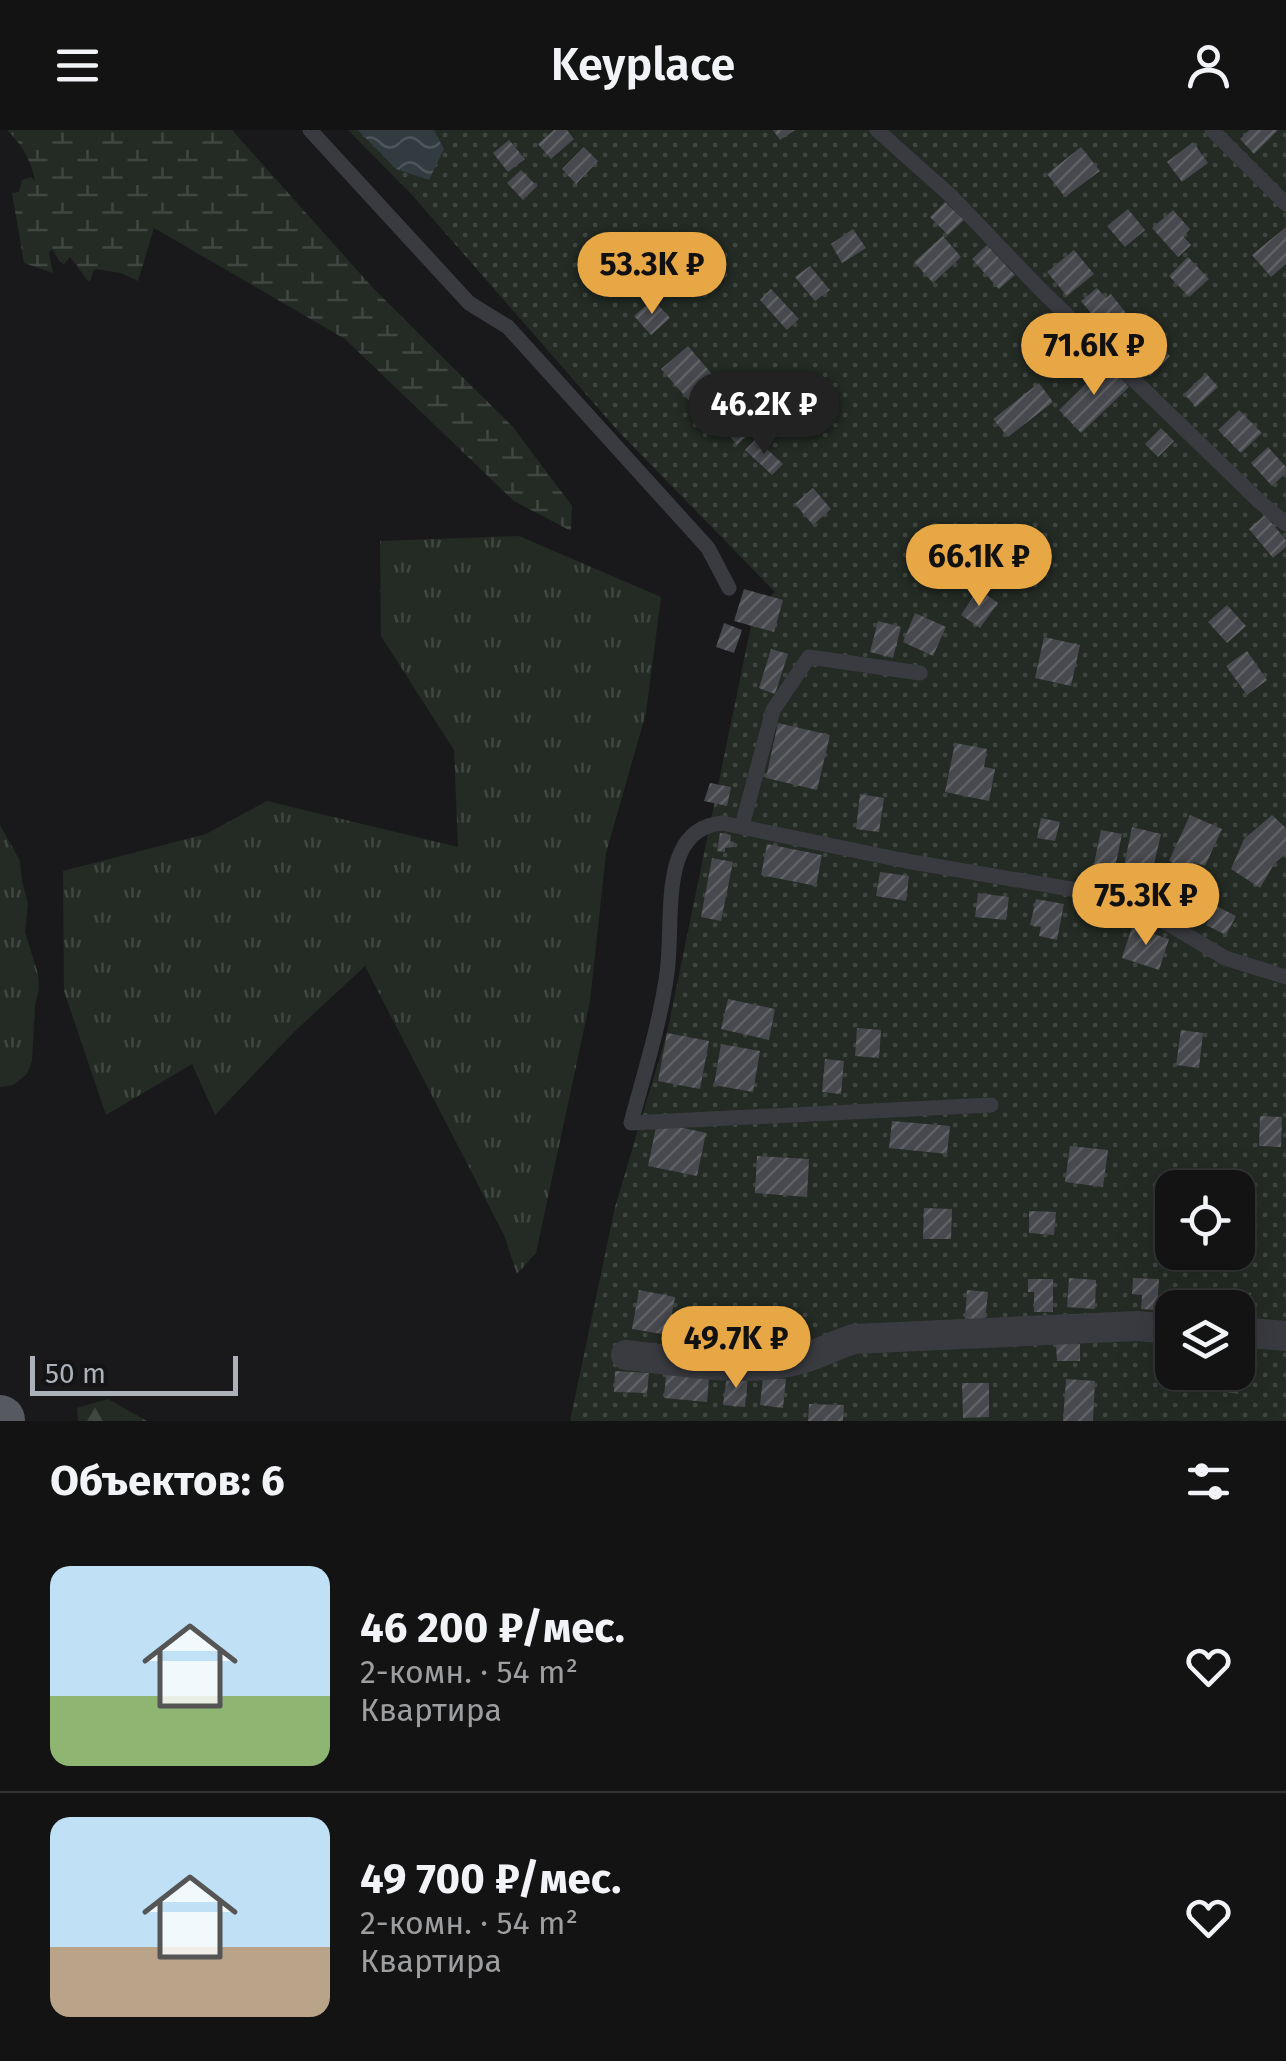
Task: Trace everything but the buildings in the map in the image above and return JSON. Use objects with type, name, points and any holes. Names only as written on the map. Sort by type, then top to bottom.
[{"type":"street","points":[[626,1355],[737,1367],[805,1358],[854,1339],[1155,1327]]},
{"type":"street","points":[[1255,1333],[1286,1336]]},
{"type":"lane","points":[[310,130],[469,303],[508,326],[708,548],[729,588]]},
{"type":"lane","points":[[877,130],[951,196],[1041,290],[1286,524]]},
{"type":"lane","points":[[1212,130],[1286,204]]},
{"type":"lane","points":[[742,826],[773,710],[809,657],[920,673]]},
{"type":"lane","points":[[991,1105],[631,1123],[657,1026],[667,972],[675,866],[686,842],[702,828],[722,822],[906,861],[1094,893],[1166,923],[1225,958],[1286,977]]},
{"type":"green space","points":[[7,130],[232,130],[373,288],[513,427],[572,506],[571,531],[514,501],[345,339],[154,228],[138,281],[121,273],[96,269],[88,281],[70,257],[64,264],[52,249],[49,253],[53,273],[24,263],[12,193],[19,192],[22,180],[31,177],[35,181],[25,153]]},
{"type":"green space","points":[[348,130],[1286,130],[1286,1421],[570,1421],[615,1207],[667,1033],[754,611],[775,592],[619,432],[413,196]]},
{"type":"green space","points":[[519,536],[661,597],[646,713],[606,853],[590,1001],[536,1253],[517,1274],[504,1235],[365,966],[294,1032],[215,1115],[192,1064],[106,1115],[64,991],[63,871],[206,834],[267,801],[458,847],[454,750],[381,636],[380,541]]},
{"type":"green space","points":[[0,825],[20,861],[28,904],[25,932],[39,989],[32,1061],[27,1074],[13,1085],[0,1087]]},
{"type":"green space","points":[[108,1399],[147,1421],[78,1421],[77,1408]]},
{"type":"water","points":[[358,130],[434,130],[444,149],[429,180],[396,169]]}]
